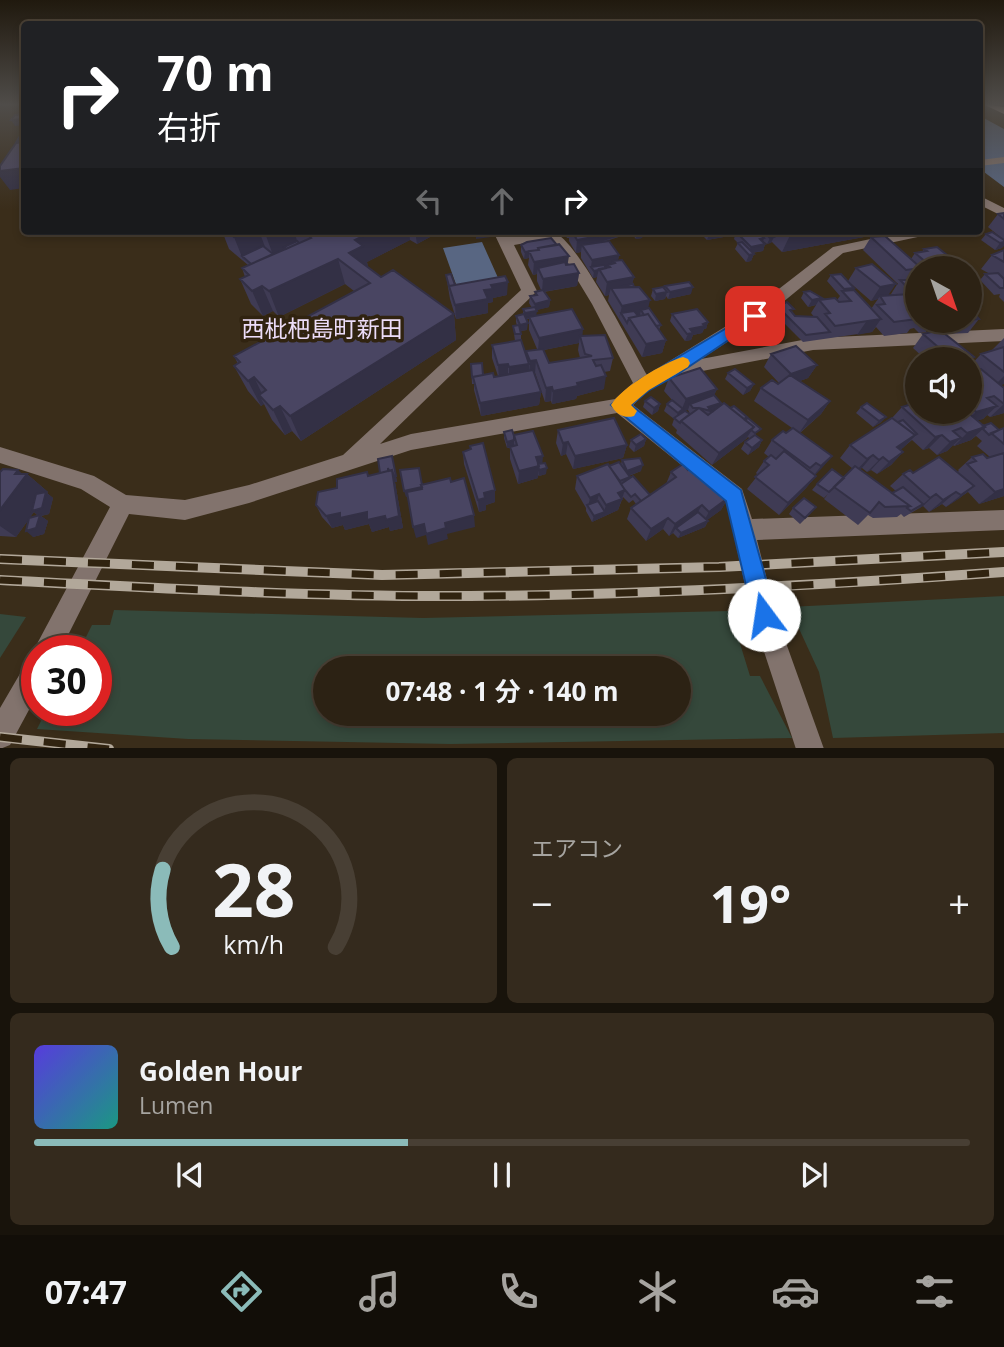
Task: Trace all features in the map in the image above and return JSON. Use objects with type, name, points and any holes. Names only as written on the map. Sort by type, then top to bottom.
[{"type":"street","points":[[983,163],[1004,160]]},
{"type":"street","points":[[983,202],[1001,213]]},
{"type":"street","points":[[983,216],[1001,213]]},
{"type":"street","points":[[347,463],[529,290],[502,237],[550,235],[560,240],[600,304],[643,385]]},
{"type":"street","points":[[0,455],[87,482],[122,504],[185,510],[249,494],[411,442],[620,405],[643,385],[669,372],[755,316],[838,250],[909,235]]},
{"type":"street","points":[[669,372],[813,344],[1004,335]]},
{"type":"street","points":[[933,340],[942,347]]},
{"type":"street","points":[[620,405],[735,496],[764,615],[810,748]]},
{"type":"street","points":[[56,635],[122,504]]},
{"type":"street","points":[[743,530],[1004,520]]},
{"type":"street","points":[[0,735],[21,698]]},
{"type":"green space","points":[[1004,596],[1004,733],[833,738],[819,672],[789,607]]},
{"type":"green space","points":[[114,610],[423,618],[730,611],[750,676],[760,676],[792,738],[451,744],[188,739],[37,729],[38,726],[112,726],[112,635],[87,635],[92,625],[110,625]]},
{"type":"green space","points":[[0,614],[26,617],[0,658]]},
{"type":"water","points":[[983,139],[1004,139],[1004,187],[983,171]]},
{"type":"water","points":[[482,242],[499,280],[457,287],[443,248]]},
{"type":"building","points":[[21,142],[21,168],[0,171],[0,166],[16,143]]},
{"type":"building","points":[[992,232],[1004,242],[1000,243],[986,234]]},
{"type":"building","points":[[308,235],[366,235],[355,240],[363,246],[349,253],[381,277],[393,270],[454,314],[290,416],[280,406],[273,410],[259,395],[266,390],[254,377],[248,381],[234,366],[240,362],[234,356],[370,283],[338,259],[269,291],[262,286],[252,291],[240,279],[249,275],[242,268],[311,238]]},
{"type":"building","points":[[574,235],[604,235],[577,240]]},
{"type":"building","points":[[739,235],[761,235],[764,238],[760,239],[765,244],[751,247]]},
{"type":"building","points":[[885,236],[908,256],[905,256],[905,269],[871,237]]},
{"type":"building","points":[[551,238],[557,245],[525,252],[521,245],[527,242]]},
{"type":"building","points":[[297,241],[299,243],[286,249],[284,247]]},
{"type":"building","points":[[609,241],[619,255],[592,260],[582,245]]},
{"type":"building","points":[[742,242],[754,254],[749,255],[738,243]]},
{"type":"building","points":[[559,244],[569,256],[534,262],[529,251],[539,250],[538,248]]},
{"type":"building","points":[[263,246],[273,254],[251,264],[242,256]]},
{"type":"building","points":[[937,247],[948,256],[919,256],[915,253],[927,251],[924,249]]},
{"type":"building","points":[[1004,250],[1004,262],[992,255]]},
{"type":"building","points":[[622,260],[634,277],[607,282],[599,269],[610,267],[608,265],[615,263],[613,261]]},
{"type":"building","points":[[565,262],[566,265],[574,264],[579,273],[543,279],[538,268]]},
{"type":"building","points":[[872,264],[896,284],[880,287],[856,268]]},
{"type":"building","points":[[604,265],[606,268],[594,271],[591,267]]},
{"type":"building","points":[[998,273],[1004,279],[1004,288],[1000,288],[985,274]]},
{"type":"building","points":[[451,274],[455,285],[449,286],[446,275]]},
{"type":"building","points":[[841,274],[854,288],[844,289],[831,275]]},
{"type":"building","points":[[505,276],[508,282],[491,285],[493,289],[484,290],[488,299],[455,305],[449,286]]},
{"type":"building","points":[[689,282],[693,287],[670,292],[665,286]]},
{"type":"building","points":[[639,287],[650,300],[622,306],[611,288]]},
{"type":"building","points":[[663,287],[667,292],[656,294],[653,289]]},
{"type":"building","points":[[543,290],[550,300],[535,304],[530,296]]},
{"type":"building","points":[[854,290],[881,319],[835,326],[825,314],[830,313],[819,300],[835,298],[839,302],[851,301],[842,291]]},
{"type":"building","points":[[810,291],[822,298],[812,300],[804,292]]},
{"type":"building","points":[[905,294],[905,321],[894,322],[877,305],[885,304],[880,296]]},
{"type":"building","points":[[787,302],[794,309],[790,310],[795,316],[817,317],[830,332],[806,335],[778,307]]},
{"type":"building","points":[[535,307],[537,311],[525,313],[523,309]]},
{"type":"building","points":[[649,308],[661,325],[656,326],[648,314],[644,315],[641,310]]},
{"type":"building","points":[[572,309],[583,329],[539,338],[529,317]]},
{"type":"building","points":[[697,309],[708,322],[703,324],[705,326],[690,329],[693,333],[687,334],[672,314]]},
{"type":"building","points":[[634,311],[638,316],[629,318],[627,323],[621,313]]},
{"type":"building","points":[[524,314],[528,323],[520,325],[516,316]]},
{"type":"building","points":[[648,314],[666,340],[646,344],[629,318]]},
{"type":"building","points":[[519,325],[521,334],[515,334],[513,326]]},
{"type":"building","points":[[944,333],[961,347],[938,347],[923,334]]},
{"type":"building","points":[[605,335],[613,358],[593,360],[596,366],[601,365],[606,376],[577,383],[578,386],[553,391],[552,387],[546,388],[536,360],[530,361],[526,351],[543,349],[549,363],[592,356],[585,354],[580,336]]},
{"type":"building","points":[[521,340],[529,364],[509,367],[508,364],[498,365],[492,345]]},
{"type":"building","points":[[796,346],[817,365],[791,374],[771,354]]},
{"type":"building","points":[[1004,347],[1004,372],[982,355]]},
{"type":"building","points":[[482,363],[483,375],[472,377],[471,364]]},
{"type":"building","points":[[700,368],[717,389],[686,399],[669,378]]},
{"type":"building","points":[[735,369],[754,384],[747,388],[728,373]]},
{"type":"building","points":[[533,370],[541,392],[480,403],[473,377],[493,373],[494,377]]},
{"type":"building","points":[[982,370],[1004,388],[1004,404],[994,396],[987,398],[997,406],[982,410]]},
{"type":"building","points":[[790,375],[830,401],[808,420],[761,388],[772,380],[778,384]]},
{"type":"building","points":[[714,395],[721,403],[708,407],[711,411],[693,408],[690,404]]},
{"type":"building","points":[[651,397],[660,404],[654,408],[645,401]]},
{"type":"building","points":[[672,400],[683,409],[678,413],[667,404]]},
{"type":"building","points":[[724,403],[754,427],[719,453],[681,421],[699,408],[708,415]]},
{"type":"building","points":[[867,403],[886,417],[879,421],[861,407]]},
{"type":"building","points":[[734,406],[747,417],[744,419],[730,408]]},
{"type":"building","points":[[685,411],[690,414],[680,423],[674,418]]},
{"type":"building","points":[[614,418],[627,445],[575,456],[568,442],[563,443],[558,430]]},
{"type":"building","points":[[748,418],[761,429],[755,433],[751,430],[754,427],[745,420]]},
{"type":"building","points":[[892,418],[915,435],[897,447],[903,452],[889,462],[883,457],[879,460],[873,455],[867,459],[850,445]]},
{"type":"building","points":[[903,420],[917,434],[915,435],[898,422]]},
{"type":"building","points":[[991,423],[999,430],[989,435],[983,426]]},
{"type":"building","points":[[921,424],[981,424],[985,427],[967,433],[961,428],[953,431],[961,438],[950,442],[942,435],[935,437]]},
{"type":"building","points":[[793,428],[832,456],[821,466],[816,463],[810,468],[772,440],[783,431],[786,433]]},
{"type":"building","points":[[1004,428],[1004,444],[991,433]]},
{"type":"building","points":[[512,430],[514,440],[507,442],[504,432]]},
{"type":"building","points":[[533,431],[543,456],[536,457],[539,466],[519,471],[510,447],[517,445],[514,435]]},
{"type":"building","points":[[641,434],[646,439],[636,445],[631,440]]},
{"type":"building","points":[[755,435],[762,440],[752,448],[745,442]]},
{"type":"building","points":[[483,443],[495,490],[484,493],[485,498],[478,500],[463,452],[471,449],[470,446]]},
{"type":"building","points":[[784,451],[816,476],[788,503],[755,477],[769,465],[764,461],[771,455],[776,459]]},
{"type":"building","points":[[1004,453],[1004,489],[995,492],[967,464],[976,461],[972,457],[983,454],[987,458]]},
{"type":"building","points":[[392,456],[396,476],[388,468],[388,471],[380,473],[378,459]]},
{"type":"building","points":[[939,457],[974,486],[961,495],[956,492],[943,500],[936,494],[930,498],[903,474],[910,470],[913,473]]},
{"type":"building","points":[[640,458],[643,465],[627,471],[622,460]]},
{"type":"building","points":[[619,462],[630,477],[620,481],[609,466]]},
{"type":"building","points":[[545,463],[547,468],[539,470],[538,464]]},
{"type":"building","points":[[608,464],[625,490],[618,493],[622,499],[606,505],[599,494],[590,498],[577,476]]},
{"type":"building","points":[[683,464],[728,498],[709,512],[702,505],[675,524],[668,518],[651,529],[631,508],[676,477],[671,472]]},
{"type":"building","points":[[855,466],[910,506],[885,507],[879,502],[870,513],[834,487]]},
{"type":"building","points":[[419,468],[422,487],[404,491],[400,470]]},
{"type":"building","points":[[3,469],[18,470],[15,474],[27,474],[0,510],[0,472]]},
{"type":"building","points":[[832,469],[844,478],[829,492],[817,484]]},
{"type":"building","points":[[392,470],[399,516],[386,520],[385,516],[367,520],[367,512],[340,518],[340,513],[326,516],[316,505],[318,492],[337,488],[337,479]]},
{"type":"building","points":[[633,476],[650,495],[641,501],[635,494],[631,497],[621,484]]},
{"type":"building","points":[[450,478],[451,482],[464,478],[474,515],[445,523],[446,528],[426,534],[424,524],[413,527],[407,492],[422,489],[421,485]]},
{"type":"building","points":[[903,487],[923,504],[911,511],[907,508],[910,506],[892,493]]},
{"type":"building","points":[[46,492],[42,508],[32,511],[36,494]]},
{"type":"building","points":[[804,498],[816,507],[805,518],[793,508]]},
{"type":"building","points":[[598,501],[605,512],[594,516],[587,505]]},
{"type":"building","points":[[698,512],[708,521],[681,533],[676,528]]},
{"type":"building","points":[[40,515],[36,528],[26,531],[29,518]]},
{"type":"railway","points":[[0,559],[382,575],[719,567],[1004,552]]},
{"type":"railway","points":[[0,580],[294,593],[470,596],[604,594],[1004,572]]},
{"type":"railway","points":[[0,737],[100,748]]},
{"type":"slow traffic","points":[[628,411],[620,405],[643,385],[683,363]]},
{"type":"district","name":"西枇杷島町新田","points":[[322,329]]},
{"type":"route","points":[[755,316],[669,372],[643,385],[620,405],[735,496],[764,615]]}]
